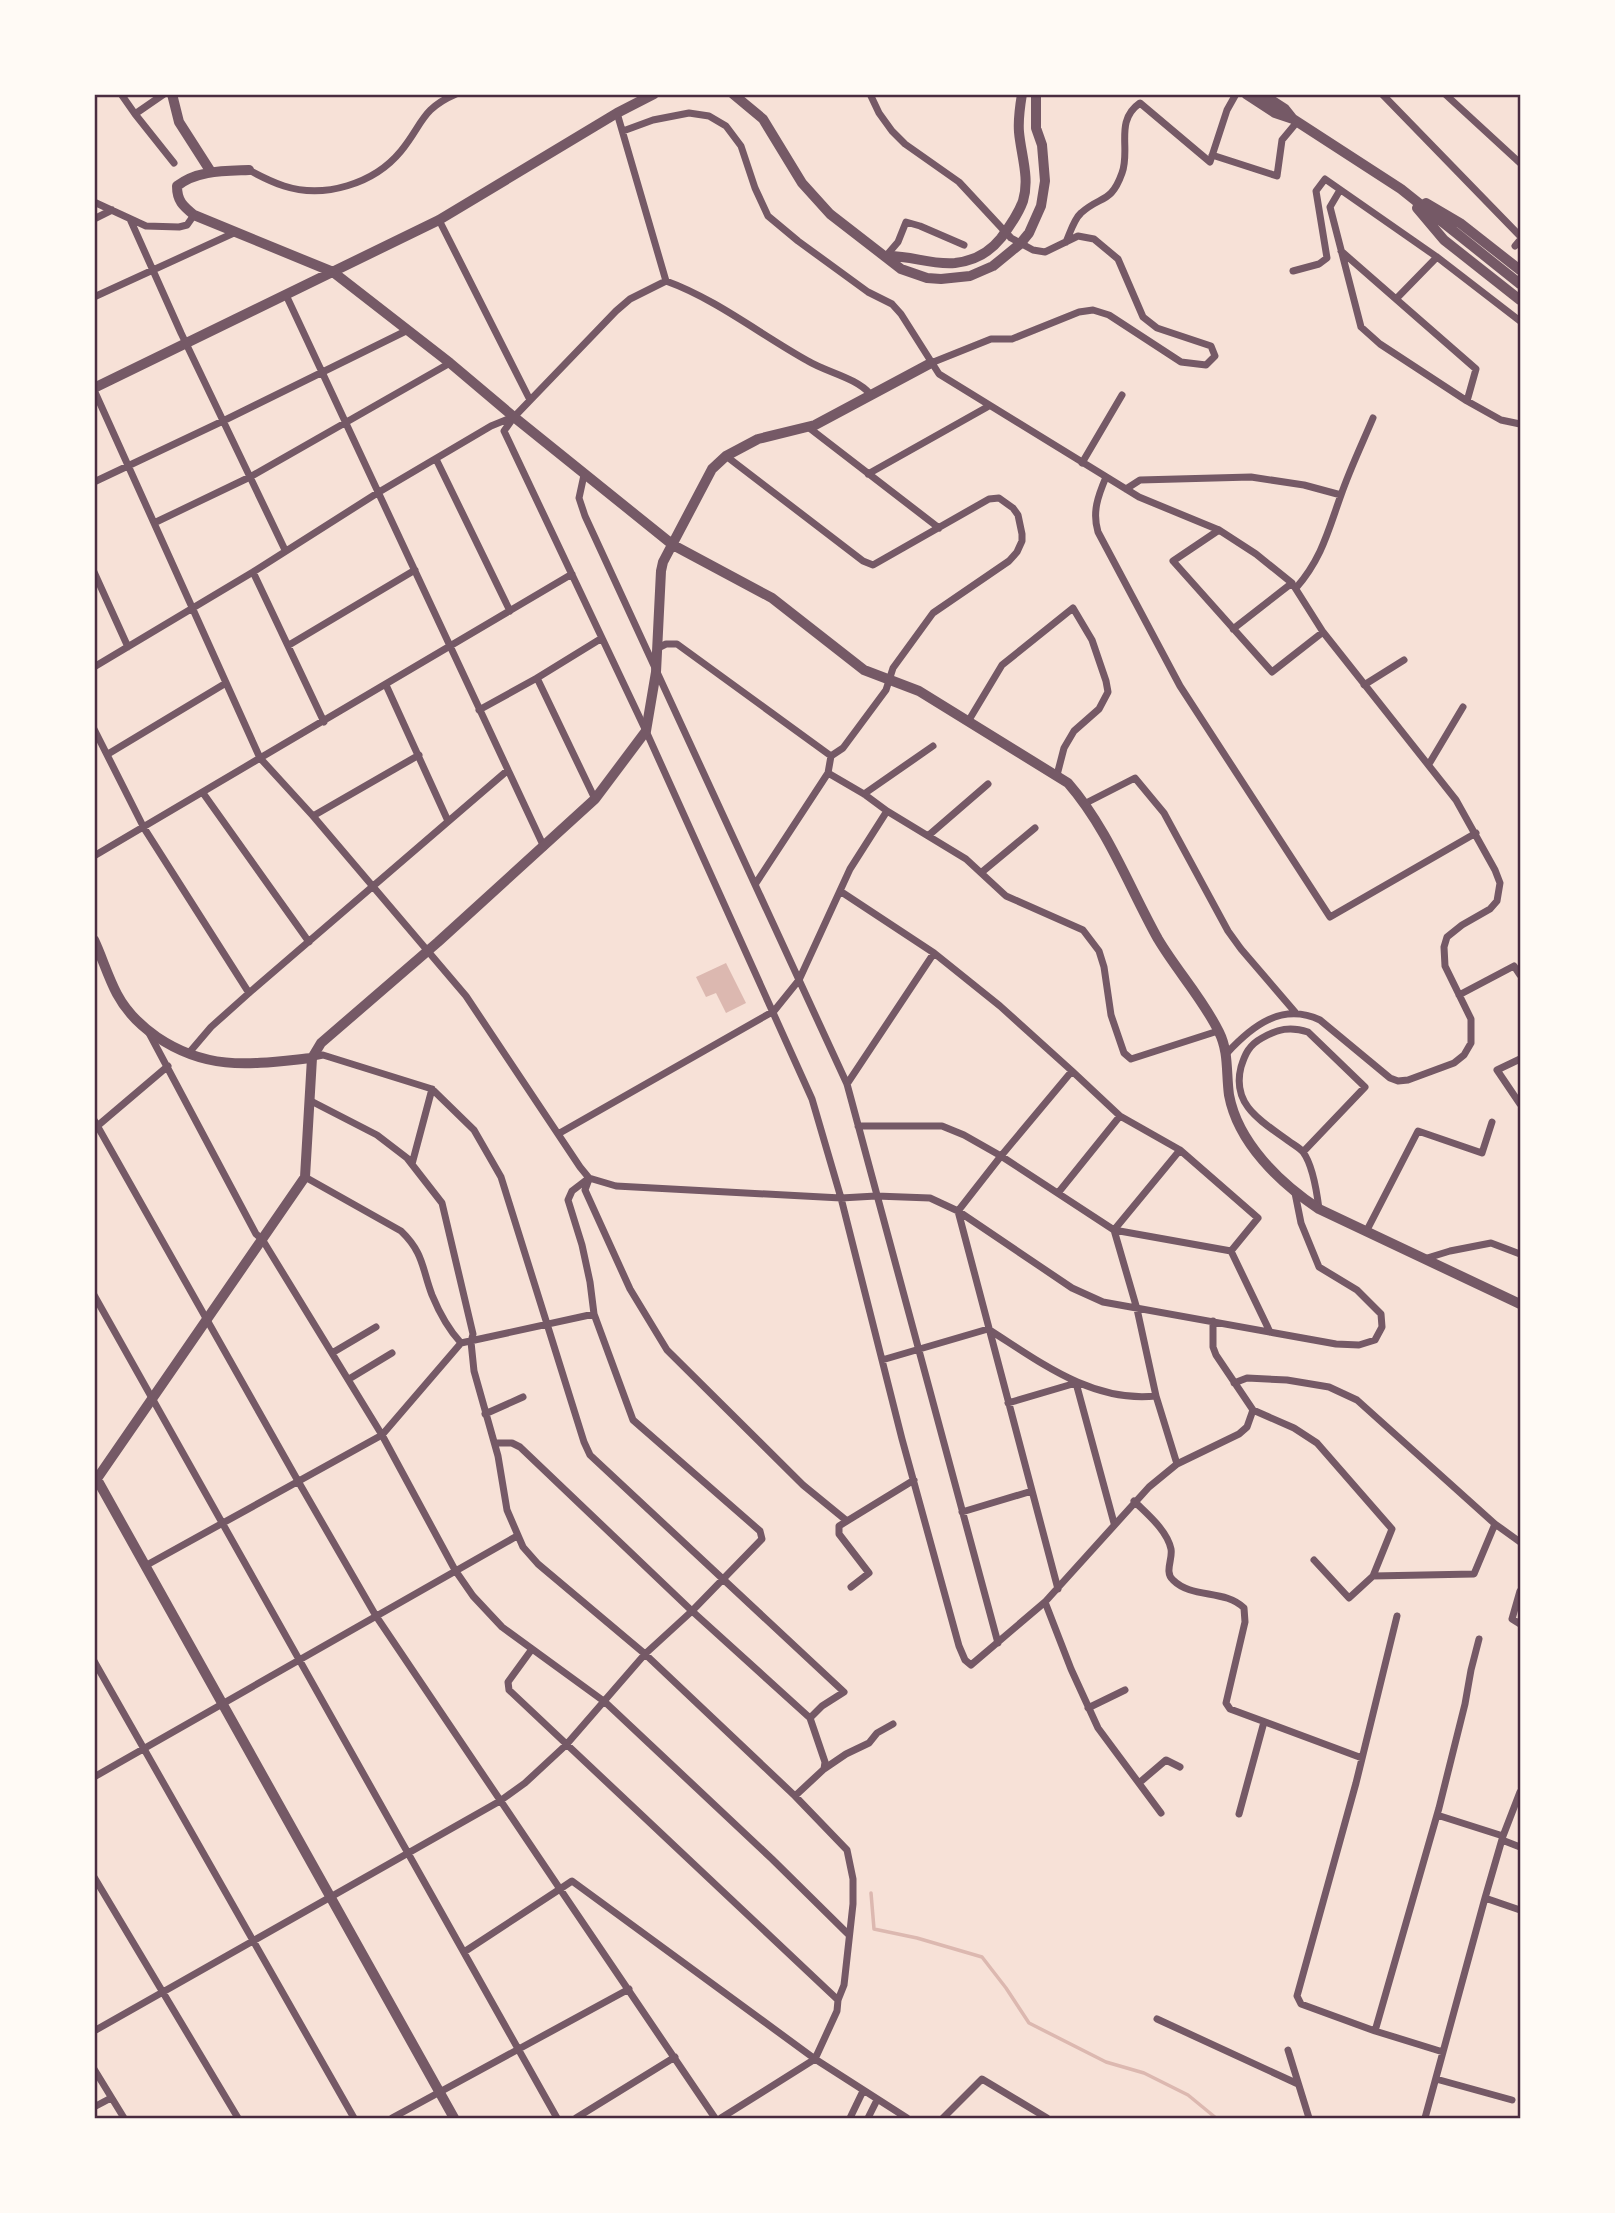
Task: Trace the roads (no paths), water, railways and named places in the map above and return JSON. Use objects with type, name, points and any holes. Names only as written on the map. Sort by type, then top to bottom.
[{"type":"street","points":[[121,94],[174,163]]},
{"type":"street","points":[[135,114],[164,94]]},
{"type":"street","points":[[172,94],[179,122],[211,172]]},
{"type":"street","points":[[456,94],[422,117],[402,150],[389,164],[370,177],[346,186],[312,191],[286,187],[249,170],[211,172],[185,180],[177,186],[177,196],[182,206],[194,215],[334,272],[673,545],[772,598],[864,670],[919,691],[1068,783],[1086,803],[1159,940],[1218,1031],[1227,1053],[1230,1098],[1240,1125],[1264,1161],[1295,1193],[1319,1209],[1521,1304]]},
{"type":"street","points":[[654,94],[617,113],[439,220],[94,389],[260,758],[429,950],[466,996],[590,1178],[616,1186],[841,1198],[930,1198],[958,1211],[1072,1288],[1103,1302],[1336,1344],[1359,1345],[1375,1340],[1382,1327],[1381,1314],[1357,1290],[1319,1267],[1301,1223],[1295,1193]]},
{"type":"street","points":[[733,94],[763,119],[802,183],[830,214],[901,268],[927,278],[970,276],[993,266],[1029,233],[1041,206],[1045,180],[1042,145],[1036,128],[1036,94]]},
{"type":"street","points":[[454,2119],[95,1479],[305,1177],[312,1058],[321,1043],[429,950],[595,799],[646,731],[656,673],[663,562],[712,469],[726,456],[758,439],[815,425],[931,363],[991,339],[1012,339],[1079,312],[1093,310],[1109,315],[1181,362],[1206,365],[1215,356],[1211,346],[1157,328],[1143,317],[1118,259],[1094,239],[1079,236],[1045,252],[1020,244],[959,181],[905,144],[892,131],[870,94]]},
{"type":"street","points":[[886,256],[903,255],[928,263],[962,262],[995,246],[1017,215],[1026,186],[1019,130],[1022,94]]},
{"type":"street","points":[[1065,243],[1079,214],[1115,192],[1124,169],[1125,128],[1130,110],[1140,103],[1210,162],[1227,110],[1236,94]]},
{"type":"street","points":[[1246,94],[1275,113],[1295,120],[1401,189],[1460,223],[1521,270]]},
{"type":"street","points":[[1262,94],[1285,109],[1295,120]]},
{"type":"street","points":[[1382,94],[1519,241]]},
{"type":"street","points":[[1445,94],[1521,163]]},
{"type":"street","points":[[617,113],[666,281]]},
{"type":"street","points":[[623,131],[653,120],[689,113],[709,116],[726,126],[741,146],[768,216],[797,241],[868,292],[892,304],[939,374],[1139,497],[1219,530],[1256,554],[1294,586],[1323,632],[1456,800],[1476,833],[1500,883],[1497,901],[1490,909],[1447,937],[1443,953],[1445,966],[1471,1019],[1471,1043],[1464,1055],[1454,1063],[1408,1080],[1398,1081],[1390,1078],[1320,1020],[1295,1012],[1276,1016],[1255,1026],[1227,1053]]},
{"type":"street","points":[[1212,155],[1277,176],[1282,140],[1295,120]]},
{"type":"street","points":[[1293,271],[1319,264],[1327,258],[1316,191],[1325,179],[1437,257],[1521,321]]},
{"type":"street","points":[[1401,189],[1521,284]]},
{"type":"street","points":[[1401,189],[1444,240],[1521,300]]},
{"type":"street","points":[[1340,190],[1330,207],[1361,327],[1380,344],[1467,401],[1502,420],[1521,424]]},
{"type":"street","points":[[94,202],[146,226],[179,227],[187,225],[194,215]]},
{"type":"street","points":[[94,219],[112,210]]},
{"type":"street","points":[[130,219],[151,270],[285,550]]},
{"type":"street","points":[[439,220],[530,400]]},
{"type":"street","points":[[886,256],[898,242],[906,222],[964,245]]},
{"type":"street","points":[[94,298],[236,232]]},
{"type":"street","points":[[1341,251],[1476,369],[1467,401]]},
{"type":"street","points":[[1396,299],[1437,257]]},
{"type":"street","points":[[870,394],[864,387],[811,363],[727,312],[666,281],[630,299],[616,311],[503,430],[646,731],[812,1099],[841,1198],[959,1646],[965,1660],[971,1665],[1045,1602],[1134,1501],[1177,1464],[1240,1434],[1247,1427],[1253,1410]]},
{"type":"street","points":[[286,295],[544,847]]},
{"type":"street","points":[[94,482],[408,330]]},
{"type":"street","points":[[154,523],[250,477],[450,363]]},
{"type":"street","points":[[1082,463],[1122,395]]},
{"type":"street","points":[[868,474],[989,406]]},
{"type":"street","points":[[94,667],[253,572],[379,492],[491,426],[514,417]]},
{"type":"street","points":[[1233,629],[1304,579],[1327,540],[1341,495],[1373,418]]},
{"type":"street","points":[[808,427],[939,528]]},
{"type":"street","points":[[726,456],[863,561],[873,565],[989,499],[999,498],[1013,508],[1022,528],[1022,541],[1009,562],[933,612],[893,668],[886,690],[843,748],[831,756],[828,774],[756,883]]},
{"type":"street","points":[[436,459],[510,611]]},
{"type":"street","points":[[584,475],[579,498],[585,516],[847,1084],[998,1643]]},
{"type":"street","points":[[1106,477],[1097,498],[1098,532],[1180,686],[1330,918],[1476,833]]},
{"type":"street","points":[[1126,489],[1140,480],[1251,477],[1304,485],[1341,495]]},
{"type":"street","points":[[1219,530],[1173,561],[1272,672],[1323,632]]},
{"type":"street","points":[[289,645],[415,570]]},
{"type":"street","points":[[94,572],[128,647]]},
{"type":"street","points":[[253,572],[324,722]]},
{"type":"street","points":[[94,856],[572,574]]},
{"type":"street","points":[[969,720],[1002,665],[1073,608],[1092,640],[1107,681],[1108,692],[1099,709],[1074,731],[1064,748],[1057,775]]},
{"type":"street","points":[[479,710],[601,638]]},
{"type":"street","points":[[658,648],[666,643],[677,643],[831,756]]},
{"type":"street","points":[[1364,685],[1404,660]]},
{"type":"street","points":[[537,678],[595,799]]},
{"type":"street","points":[[108,754],[226,683]]},
{"type":"street","points":[[386,685],[449,821]]},
{"type":"street","points":[[1429,764],[1463,707]]},
{"type":"street","points":[[94,729],[144,828],[249,993]]},
{"type":"street","points":[[864,794],[933,746]]},
{"type":"street","points":[[313,816],[419,755]]},
{"type":"street","points":[[188,1054],[211,1027],[249,993],[508,770]]},
{"type":"street","points":[[828,774],[929,835],[982,872],[1006,896],[1083,930],[1099,951],[1111,1015],[1124,1054],[1131,1059],[1218,1031]]},
{"type":"street","points":[[1086,803],[1135,778],[1164,813],[1228,930],[1295,1012]]},
{"type":"street","points":[[929,835],[988,784]]},
{"type":"street","points":[[203,793],[309,942]]},
{"type":"street","points":[[558,1134],[774,1012],[799,980],[850,869],[887,811]]},
{"type":"street","points":[[982,872],[1035,828]]},
{"type":"street","points":[[840,891],[934,953],[1000,1006],[1120,1116],[1180,1150],[1258,1218],[1231,1251]]},
{"type":"street","points":[[94,940],[117,995],[133,1016],[168,1044],[210,1062],[236,1064],[323,1055],[432,1089],[474,1130],[501,1177],[590,1455],[844,1692],[822,1706],[810,1718]]},
{"type":"street","points":[[847,1084],[934,953]]},
{"type":"street","points":[[1459,995],[1514,966],[1521,975]]},
{"type":"street","points":[[1303,1152],[1365,1087],[1308,1032],[1285,1028],[1271,1032],[1255,1042],[1245,1053],[1240,1072],[1240,1094],[1249,1111],[1303,1152],[1317,1188],[1319,1209]]},
{"type":"street","points":[[148,1030],[255,1231],[349,1379],[455,1570],[473,1596],[496,1620],[532,1649],[605,1702],[849,1935]]},
{"type":"street","points":[[1521,1059],[1497,1070],[1521,1104]]},
{"type":"street","points":[[168,1066],[96,1125],[376,1616],[715,2119]]},
{"type":"street","points":[[958,1211],[1072,1071]]},
{"type":"street","points":[[412,1164],[432,1089]]},
{"type":"street","points":[[309,1100],[377,1135],[412,1164],[442,1203],[473,1334],[471,1342],[474,1371],[495,1443],[507,1510],[523,1547],[538,1564],[645,1654],[795,1796],[847,1850],[853,1879],[853,1904],[844,1985],[837,2011],[816,2059],[721,2119]]},
{"type":"street","points":[[1058,1193],[1120,1116]]},
{"type":"street","points":[[1366,1231],[1418,1131],[1482,1153],[1492,1122]]},
{"type":"street","points":[[858,1126],[942,1126],[1001,1156],[1114,1230],[1231,1251]]},
{"type":"street","points":[[1114,1230],[1180,1150]]},
{"type":"street","points":[[305,1177],[401,1231],[414,1243],[433,1296],[453,1334],[461,1343]]},
{"type":"street","points":[[94,2031],[500,1801],[566,1745],[645,1654],[692,1611],[762,1539],[760,1531],[633,1420],[594,1314],[582,1245],[568,1200],[572,1191],[590,1178]]},
{"type":"street","points":[[590,1178],[584,1190],[630,1289],[667,1350],[803,1485],[847,1521]]},
{"type":"street","points":[[958,1211],[1058,1589]]},
{"type":"street","points":[[1114,1230],[1156,1396],[1177,1464]]},
{"type":"street","points":[[1423,1259],[1491,1243],[1521,1254]]},
{"type":"street","points":[[1231,1251],[1270,1332]]},
{"type":"street","points":[[94,1295],[557,2119]]},
{"type":"street","points":[[145,1566],[382,1435],[461,1343],[594,1314]]},
{"type":"street","points":[[1213,1321],[1213,1347],[1216,1355],[1253,1410],[1294,1428],[1317,1443],[1392,1529],[1373,1576],[1349,1598],[1314,1560]]},
{"type":"street","points":[[332,1353],[376,1326]]},
{"type":"street","points":[[882,1360],[988,1329],[1076,1383],[1129,1397],[1156,1396]]},
{"type":"street","points":[[349,1379],[392,1353]]},
{"type":"street","points":[[1234,1383],[1247,1378],[1287,1380],[1329,1387],[1357,1400],[1495,1524],[1521,1542]]},
{"type":"street","points":[[1008,1403],[1076,1383]]},
{"type":"street","points":[[1076,1383],[1114,1524]]},
{"type":"street","points":[[485,1414],[523,1397]]},
{"type":"street","points":[[495,1443],[512,1443],[520,1447],[692,1611],[810,1718],[825,1762],[824,1769]]},
{"type":"street","points":[[851,1587],[869,1573],[839,1534],[839,1526],[914,1480]]},
{"type":"street","points":[[962,1511],[1032,1492]]},
{"type":"street","points":[[1134,1501],[1166,1537],[1172,1550],[1168,1572],[1171,1579],[1184,1588],[1232,1598],[1244,1608],[1245,1622],[1226,1703],[1230,1709],[1362,1758]]},
{"type":"street","points":[[1373,1576],[1474,1574],[1495,1524]]},
{"type":"street","points":[[94,1777],[517,1536]]},
{"type":"street","points":[[1521,1591],[1513,1619],[1521,1624]]},
{"type":"street","points":[[1045,1602],[1098,1728],[1161,1813]]},
{"type":"street","points":[[1397,1616],[1362,1758],[1297,1996],[1301,2004],[1443,2052]]},
{"type":"street","points":[[1375,2031],[1437,1815],[1479,1639]]},
{"type":"street","points":[[532,1649],[508,1682],[509,1690],[838,2000]]},
{"type":"street","points":[[94,1661],[354,2119]]},
{"type":"street","points":[[1088,1708],[1125,1690]]},
{"type":"street","points":[[1239,1814],[1264,1722]]},
{"type":"street","points":[[795,1796],[824,1769],[869,1743],[877,1732],[893,1724]]},
{"type":"street","points":[[1139,1783],[1166,1760],[1180,1768]]},
{"type":"street","points":[[1426,2119],[1502,1838],[1517,1810],[1521,1792]]},
{"type":"street","points":[[1437,1815],[1521,1847]]},
{"type":"street","points":[[94,1877],[98,1890],[163,1991],[235,2118]]},
{"type":"street","points":[[464,1952],[572,1881],[816,2059],[907,2119]]},
{"type":"street","points":[[1485,1898],[1521,1910]]},
{"type":"street","points":[[392,2119],[629,1989]]},
{"type":"street","points":[[1157,2019],[1297,2084]]},
{"type":"street","points":[[1289,2050],[1308,2119]]},
{"type":"street","points":[[576,2119],[675,2057]]},
{"type":"street","points":[[94,2069],[124,2119]]},
{"type":"street","points":[[946,2118],[982,2079],[1047,2119]]},
{"type":"street","points":[[1436,2079],[1513,2100]]},
{"type":"street","points":[[850,2119],[863,2091]]},
{"type":"street","points":[[94,2107],[111,2098]]},
{"type":"street","points":[[868,2119],[877,2099]]},
{"type":"waterway","points":[[871,1893],[874,1929],[982,1957],[1029,2023],[1106,2062],[1144,2073],[1188,2095],[1216,2118]]}]
